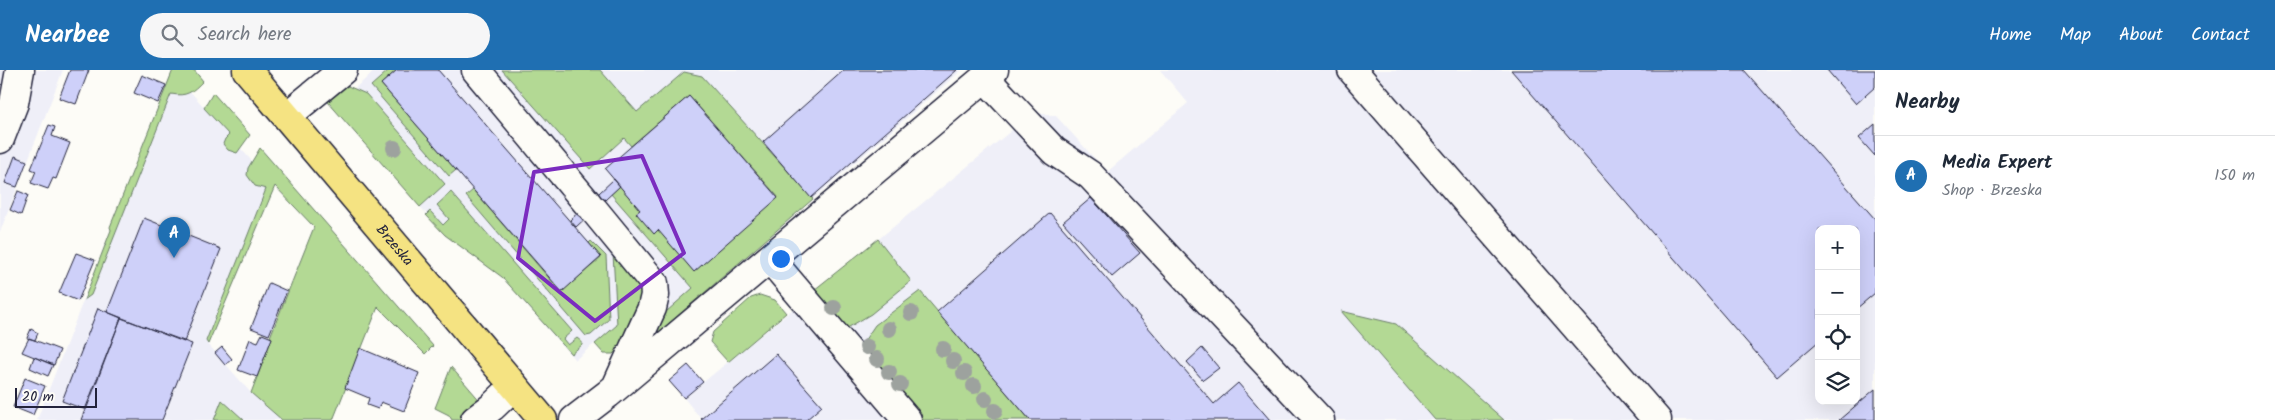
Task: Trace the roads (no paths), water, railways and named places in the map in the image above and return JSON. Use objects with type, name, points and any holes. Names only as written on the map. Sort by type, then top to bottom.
[{"type":"main road","name":"Brzeska","points":[[255,73],[286,116],[543,420]]},
{"type":"lane","points":[[0,139],[14,103],[20,70]]},
{"type":"lane","points":[[286,116],[343,70]]},
{"type":"lane","points":[[476,70],[654,283],[655,295],[652,308],[615,388]]},
{"type":"lane","points":[[1352,70],[1657,420]]},
{"type":"lane","points":[[574,420],[770,259],[989,74],[1054,151],[1090,175],[1320,420]]},
{"type":"lane","points":[[770,259],[907,420]]},
{"type":"lane","points":[[475,420],[514,386]]},
{"type":"place","name":"Media Expert","points":[[174,258]]}]
